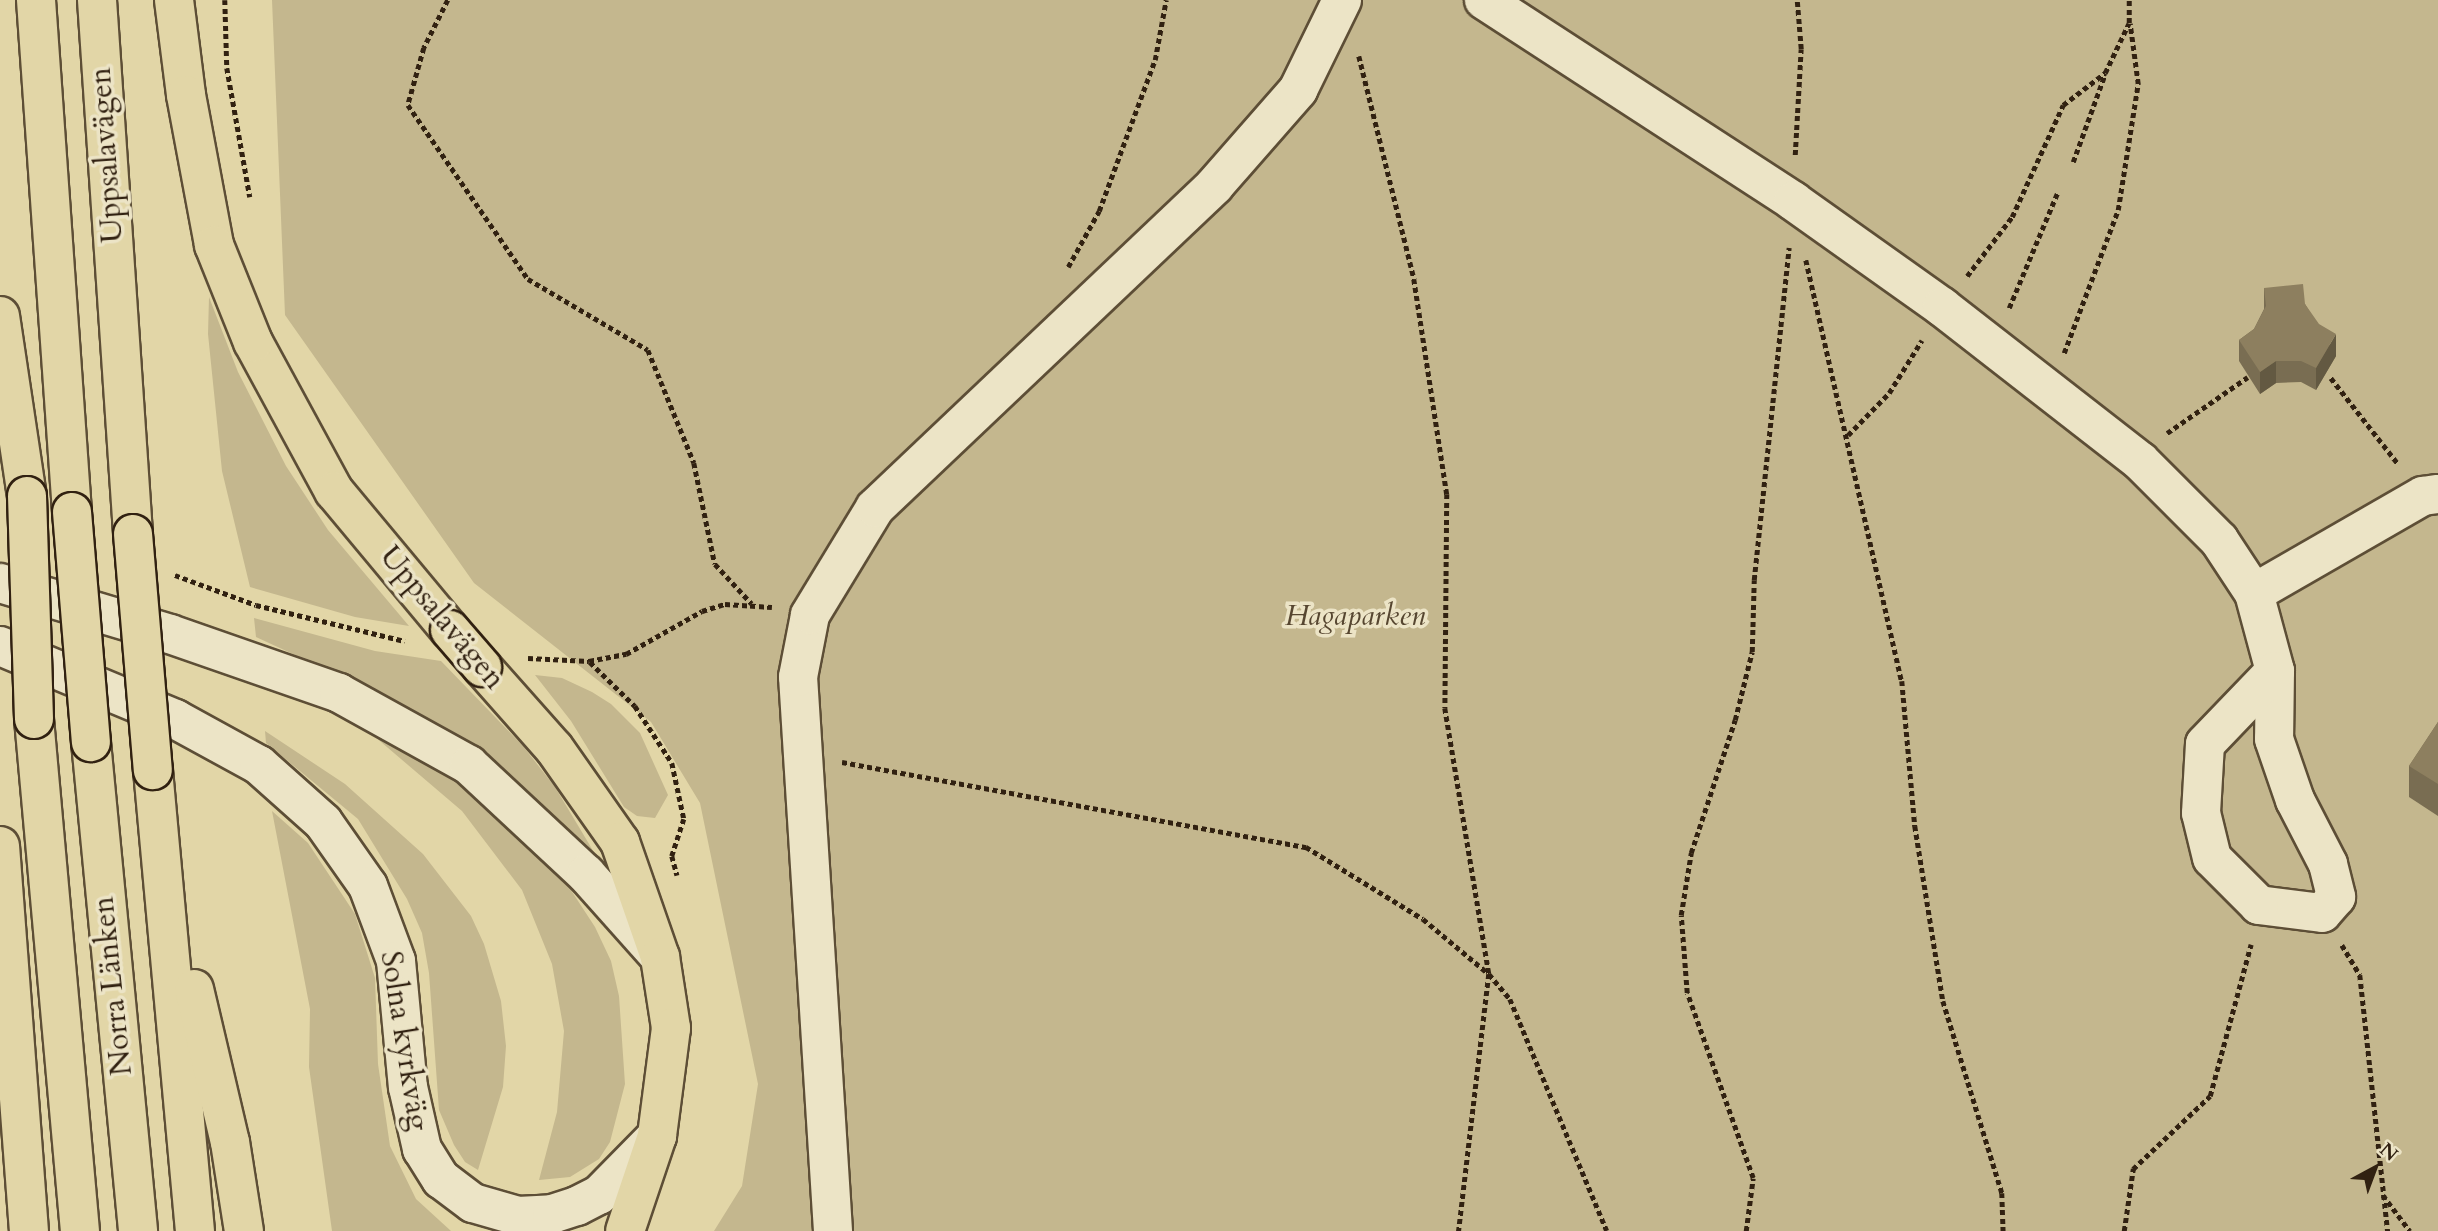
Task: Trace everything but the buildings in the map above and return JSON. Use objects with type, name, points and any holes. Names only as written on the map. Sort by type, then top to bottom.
[{"type":"main road","name":"Uppsalavägen","points":[[36,0],[91,741]]},
{"type":"main road","name":"Uppsalavägen","points":[[97,0],[133,534],[153,770]]},
{"type":"main road","name":"Uppsalavägen","points":[[174,0],[186,95],[214,245],[253,342],[334,491],[554,748],[620,842],[660,957],[671,1028],[657,1136],[625,1231]]},
{"type":"main road","points":[[0,316],[27,496],[34,719],[80,1231]]},
{"type":"main road","name":"Norra Länken","points":[[91,741],[138,1231]]},
{"type":"main road","name":"Norra Länken","points":[[153,770],[164,864],[195,1231]]},
{"type":"main road","points":[[0,846],[29,1231]]},
{"type":"main road","points":[[164,864],[230,1142],[244,1231]]},
{"type":"main road","points":[[0,1184],[6,1231]]},
{"type":"street","points":[[833,1231],[798,677],[810,615],[876,508],[1213,186],[1298,90],[1342,0]]},
{"type":"street","points":[[1484,0],[1793,201],[1942,307],[2140,461],[2219,540],[2254,593],[2275,671],[2274,739],[2295,800],[2328,863],[2336,897],[2322,913],[2259,905],[2212,858],[2201,813],[2205,744],[2275,671]]},
{"type":"street","points":[[2254,593],[2431,495]]},
{"type":"street","points":[[0,583],[170,634],[339,694],[469,765],[586,874],[660,957]]},
{"type":"street","name":"Solna kyrkväg","points":[[0,646],[175,719],[259,765],[323,822],[368,886],[396,961],[408,1087],[422,1149],[441,1179],[473,1203],[519,1216],[552,1214],[577,1206],[599,1195],[657,1136]]},
{"type":"path","points":[[225,0],[227,68],[250,197]]},
{"type":"path","points":[[448,0],[424,48],[408,105],[528,279],[648,350],[694,463],[715,564],[752,604]]},
{"type":"path","points":[[1067,270],[1099,211],[1146,85],[1166,0]]},
{"type":"path","points":[[1746,1231],[1753,1178],[1687,993],[1681,915],[1691,853],[1735,720],[1752,652],[1754,580],[1778,376],[1793,201],[1801,49],[1797,0]]},
{"type":"path","points":[[2070,406],[2064,349],[2118,210],[2136,97],[2129,0]]},
{"type":"path","points":[[2073,162],[2105,73],[2130,23]]},
{"type":"path","points":[[1356,43],[1414,279],[1447,494],[1445,708],[1489,974],[1459,1231]]},
{"type":"path","points":[[1848,436],[1889,393],[1942,307],[2012,217],[2063,105],[2105,73]]},
{"type":"path","points":[[1991,343],[2023,281],[2057,194]]},
{"type":"path","points":[[1793,201],[1902,681],[1915,826],[1943,1001],[2002,1193],[2003,1231]]},
{"type":"path","points":[[2140,461],[2151,444],[2248,377]]},
{"type":"path","points":[[2331,378],[2431,495]]},
{"type":"path","points":[[166,572],[256,605],[415,643]]},
{"type":"path","points":[[522,658],[589,662],[626,654],[702,611],[752,604],[810,615]]},
{"type":"path","points":[[805,756],[1306,847],[1423,919],[1489,974],[1510,999],[1607,1231]]},
{"type":"path","points":[[2124,1231],[2133,1169],[2210,1096],[2238,1003],[2259,905]]},
{"type":"path","points":[[2322,913],[2360,975],[2388,1231]]},
{"type":"path","points":[[2383,1194],[2410,1231]]},
{"type":"green space","name":"Hagaparken","points":[[272,0],[2438,0],[2438,1231],[714,1231],[742,1186],[758,1084],[700,803],[651,722],[474,583],[285,315]]},
{"type":"green space","points":[[209,297],[238,372],[286,466],[328,530],[409,626],[355,617],[250,587],[222,471],[208,334]]},
{"type":"green space","points":[[254,618],[375,651],[441,661],[523,746],[555,787],[598,859],[500,771],[360,685],[256,637]]},
{"type":"green space","points":[[535,675],[562,678],[592,692],[611,704],[640,733],[668,795],[655,818],[637,816],[624,807],[571,721]]},
{"type":"green space","points":[[329,703],[480,791],[546,852],[595,927],[611,961],[619,996],[625,1084],[610,1142],[599,1159],[570,1177],[539,1180],[557,1112],[564,1031],[552,964],[522,890],[462,811],[374,736],[340,713],[327,710]]},
{"type":"green space","points":[[265,731],[345,784],[423,854],[471,916],[484,944],[501,1001],[506,1046],[503,1087],[478,1170],[465,1162],[454,1145],[439,1110],[429,973],[422,933],[407,899],[358,819],[266,743]]},
{"type":"green space","points":[[272,811],[308,843],[355,914],[375,978],[378,1064],[390,1146],[416,1199],[451,1231],[332,1231],[309,1067],[310,1009]]}]
